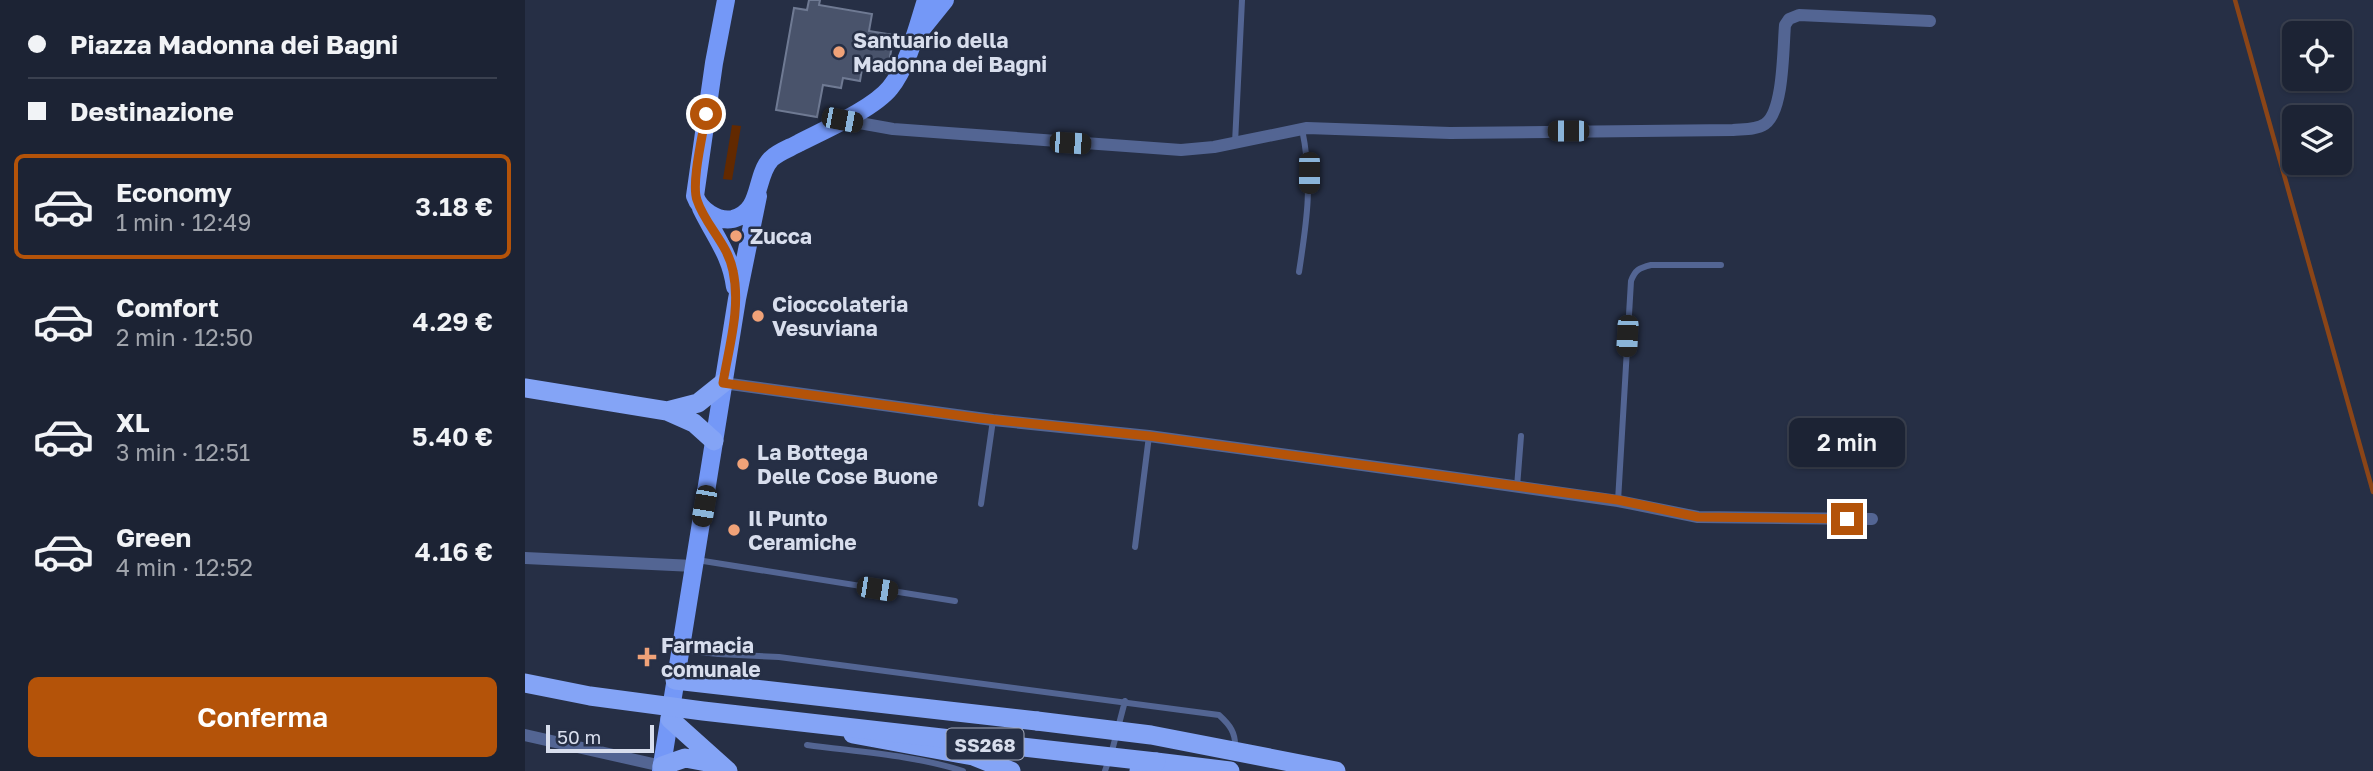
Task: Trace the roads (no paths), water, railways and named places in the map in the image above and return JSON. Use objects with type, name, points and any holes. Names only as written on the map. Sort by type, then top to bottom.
[{"type":"highway","points":[[667,411],[698,403],[723,383]]},
{"type":"highway","points":[[525,388],[667,411],[694,423],[714,441]]},
{"type":"highway","points":[[675,680],[1150,735],[1336,771]]},
{"type":"highway","name":"SS268","points":[[525,683],[590,696],[1148,767],[1232,771]]},
{"type":"highway","points":[[670,719],[724,768]]},
{"type":"highway","points":[[815,724],[870,739],[973,757],[1011,771]]},
{"type":"highway","points":[[664,769],[685,758],[724,768]]},
{"type":"main road","points":[[726,0],[695,196],[725,249],[733,269],[737,299]]},
{"type":"main road","points":[[664,769],[675,680],[723,383],[761,178],[770,160],[778,153],[842,120],[887,92],[898,78],[926,0]]},
{"type":"main road","points":[[911,42],[945,0]]},
{"type":"main road","points":[[701,208],[714,216],[731,219],[749,209],[758,196]]},
{"type":"street","points":[[842,120],[893,130],[1181,150],[1235,143],[1302,129],[1388,129],[1450,133],[1733,131],[1756,128],[1766,123],[1776,110],[1786,24],[1789,19],[1799,15],[1930,21]]},
{"type":"street","points":[[723,383],[993,420],[1149,436],[1618,500],[1698,517],[1872,519]]},
{"type":"street","points":[[525,558],[695,563]]},
{"type":"street","points":[[525,735],[664,769]]},
{"type":"lane","points":[[1235,143],[1242,0]]},
{"type":"lane","points":[[1299,272],[1309,193],[1308,160],[1302,129]]},
{"type":"lane","points":[[1618,500],[1630,281],[1634,272],[1651,265],[1721,265]]},
{"type":"lane","points":[[981,504],[993,420]]},
{"type":"lane","points":[[1135,547],[1149,436]]},
{"type":"lane","points":[[1517,488],[1521,436]]},
{"type":"lane","points":[[695,563],[955,601]]},
{"type":"lane","points":[[681,650],[779,657],[1219,715],[1231,726],[1236,738],[1232,771]]},
{"type":"lane","points":[[1105,771],[1125,701]]},
{"type":"lane","points":[[807,745],[900,756],[943,764],[963,771]]},
{"type":"waterway","points":[[2235,0],[2373,492]]},
{"type":"place","name":"Santuario della Madonna dei Bagni","points":[[839,52]]},
{"type":"place","name":"Zucca","points":[[736,236]]},
{"type":"place","name":"Cioccolateria Vesuviana","points":[[758,316]]},
{"type":"place","name":"La Bottega Delle Cose Buone","points":[[743,464]]},
{"type":"place","name":"Il Punto Ceramiche","points":[[734,530]]},
{"type":"place","name":"Farmacia comunale","points":[[647,657]]}]
